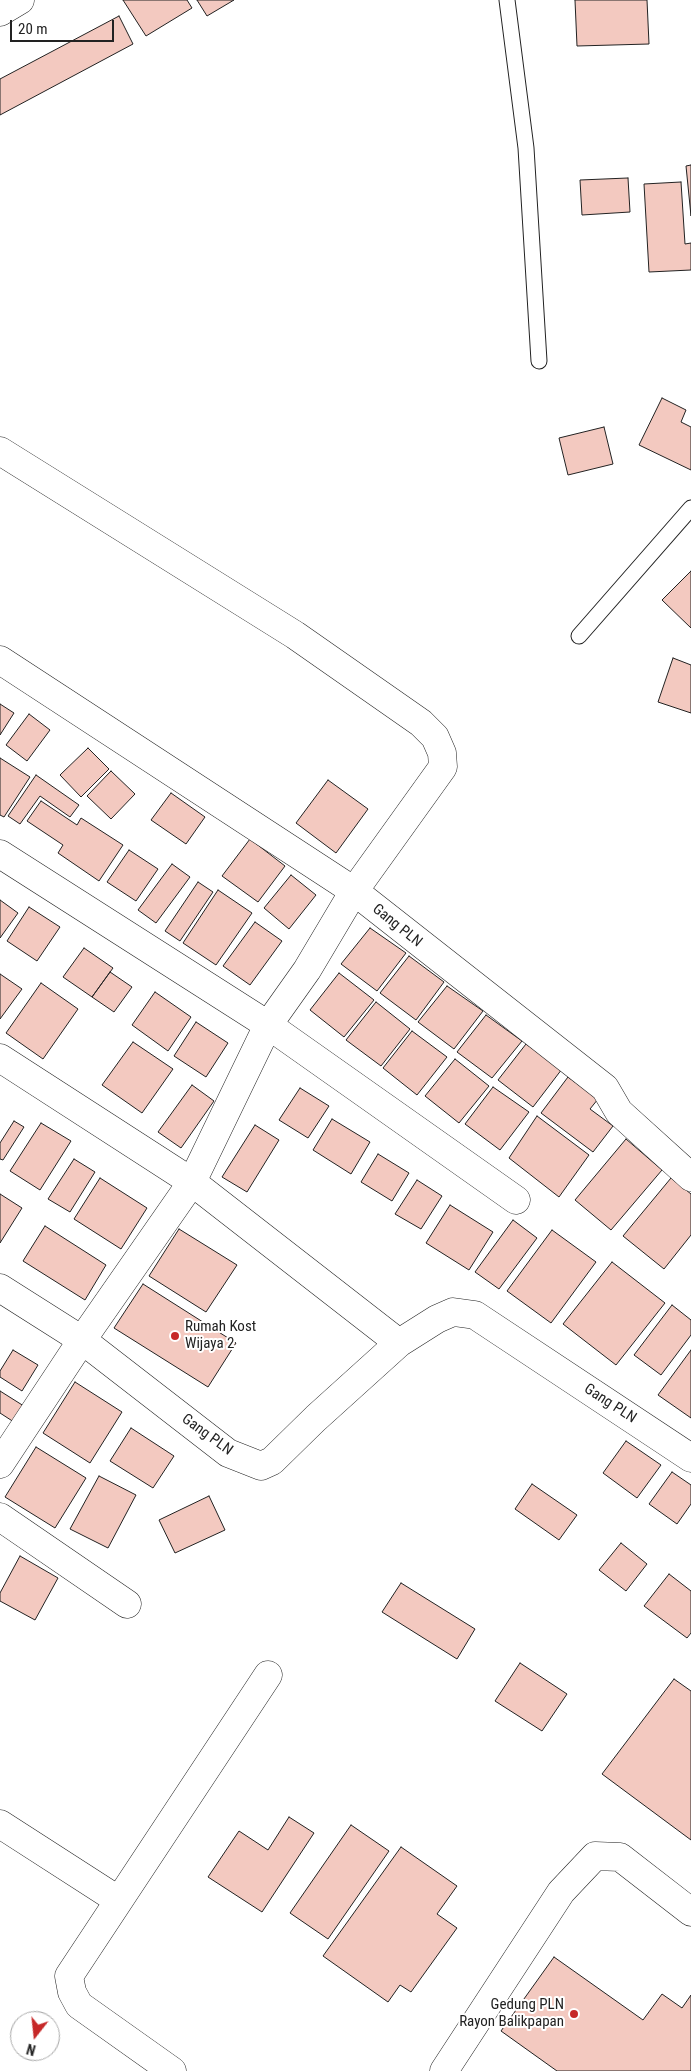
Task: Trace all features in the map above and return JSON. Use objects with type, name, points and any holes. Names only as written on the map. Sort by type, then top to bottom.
[{"type":"street","points":[[0,12],[20,0]]},
{"type":"street","points":[[0,452],[295,635],[421,723],[435,737],[442,753],[443,767],[354,892],[307,970],[268,1025],[192,1182],[82,1340],[0,1464]]},
{"type":"street","name":"Gang PLN","points":[[0,660],[354,892],[605,1088],[619,1112],[691,1177]]},
{"type":"street","points":[[0,854],[268,1025],[516,1200]]},
{"type":"street","points":[[0,1058],[192,1182],[399,1344]]},
{"type":"street","name":"Gang PLN","points":[[0,1288],[82,1340],[228,1453],[261,1466],[272,1461],[316,1418],[399,1344],[436,1319],[453,1312],[475,1315],[691,1458]]},
{"type":"street","points":[[0,1517],[127,1604]]},
{"type":"street","points":[[172,2071],[79,2005],[72,1992],[69,1976],[268,1675]]},
{"type":"street","points":[[0,1824],[118,1900]]},
{"type":"street","points":[[444,2071],[561,1892],[596,1856],[620,1857],[691,1912]]},
{"type":"lane","points":[[507,0],[526,148],[539,361]]},
{"type":"lane","points":[[579,636],[691,508]]},
{"type":"building","points":[[123,0],[187,0],[192,8],[146,36]]},
{"type":"building","points":[[197,0],[234,0],[207,16]]},
{"type":"building","points":[[575,0],[647,0],[649,44],[577,46]]},
{"type":"building","points":[[119,16],[133,44],[0,115],[0,79]]},
{"type":"building","points":[[691,165],[691,216],[686,166]]},
{"type":"building","points":[[628,178],[630,212],[582,215],[580,180]]},
{"type":"building","points":[[681,182],[685,244],[691,243],[691,270],[649,272],[644,184]]},
{"type":"building","points":[[662,398],[686,410],[681,422],[691,427],[691,470],[639,445]]},
{"type":"building","points":[[604,427],[613,464],[568,475],[559,438]]},
{"type":"building","points":[[691,571],[691,628],[662,600]]},
{"type":"building","points":[[673,658],[691,665],[691,713],[658,702]]},
{"type":"building","points":[[0,704],[14,713],[0,735]]},
{"type":"building","points":[[29,714],[50,730],[27,761],[6,745]]},
{"type":"building","points":[[88,748],[109,769],[81,797],[60,775]]},
{"type":"building","points":[[0,758],[30,777],[4,817],[0,815]]},
{"type":"building","points":[[111,771],[135,794],[111,819],[87,796]]},
{"type":"building","points":[[36,775],[79,805],[70,817],[40,796],[20,824],[8,816]]},
{"type":"building","points":[[328,780],[368,809],[336,853],[296,823]]},
{"type":"building","points":[[171,793],[205,817],[186,844],[151,820]]},
{"type":"building","points":[[41,801],[77,825],[81,818],[123,845],[99,881],[58,853],[63,845],[27,821]]},
{"type":"building","points":[[250,839],[285,866],[258,902],[222,876]]},
{"type":"building","points":[[129,850],[158,869],[136,901],[107,882]]},
{"type":"building","points":[[172,864],[190,877],[156,923],[138,910]]},
{"type":"building","points":[[291,875],[316,895],[289,929],[264,908]]},
{"type":"building","points":[[198,882],[213,892],[180,941],[165,931]]},
{"type":"building","points":[[218,890],[252,913],[216,965],[183,943]]},
{"type":"building","points":[[0,900],[18,913],[0,938]]},
{"type":"building","points":[[29,907],[60,927],[37,961],[7,941]]},
{"type":"building","points":[[255,922],[282,941],[250,985],[223,966]]},
{"type":"building","points":[[370,928],[406,953],[377,991],[341,964]]},
{"type":"building","points":[[84,948],[113,968],[92,997],[63,977]]},
{"type":"building","points":[[409,956],[444,982],[416,1020],[380,993]]},
{"type":"building","points":[[110,972],[132,987],[114,1012],[92,997]]},
{"type":"building","points":[[339,973],[374,1000],[344,1037],[310,1010]]},
{"type":"building","points":[[0,974],[22,989],[0,1019]]},
{"type":"building","points":[[41,983],[78,1009],[43,1059],[6,1033]]},
{"type":"building","points":[[447,986],[483,1011],[454,1049],[418,1022]]},
{"type":"building","points":[[155,992],[191,1017],[168,1051],[132,1025]]},
{"type":"building","points":[[376,1002],[410,1029],[381,1066],[346,1040]]},
{"type":"building","points":[[486,1015],[522,1041],[492,1078],[457,1052]]},
{"type":"building","points":[[196,1022],[228,1043],[206,1077],[174,1056]]},
{"type":"building","points":[[412,1031],[447,1057],[417,1095],[383,1068]]},
{"type":"building","points":[[133,1042],[173,1069],[142,1113],[102,1085]]},
{"type":"building","points":[[526,1044],[562,1069],[533,1107],[498,1080]]},
{"type":"building","points":[[455,1059],[489,1086],[459,1123],[425,1096]]},
{"type":"building","points":[[568,1077],[598,1099],[590,1109],[613,1126],[593,1152],[541,1113]]},
{"type":"building","points":[[192,1085],[214,1101],[181,1148],[158,1132]]},
{"type":"building","points":[[493,1087],[529,1112],[500,1150],[465,1124]]},
{"type":"building","points":[[300,1088],[329,1106],[308,1138],[279,1120]]},
{"type":"building","points":[[537,1116],[589,1155],[559,1197],[509,1158]]},
{"type":"building","points":[[332,1119],[370,1142],[351,1174],[313,1150]]},
{"type":"building","points":[[14,1121],[24,1127],[3,1160],[0,1159],[0,1143]]},
{"type":"building","points":[[41,1123],[71,1141],[40,1190],[10,1171]]},
{"type":"building","points":[[255,1125],[279,1140],[247,1192],[222,1177]]},
{"type":"building","points":[[626,1139],[662,1170],[611,1230],[575,1200]]},
{"type":"building","points":[[378,1154],[409,1173],[392,1201],[361,1182]]},
{"type":"building","points":[[74,1159],[95,1172],[70,1212],[48,1199]]},
{"type":"building","points":[[100,1178],[147,1208],[121,1249],[74,1219]]},
{"type":"building","points":[[671,1178],[691,1194],[691,1235],[664,1269],[623,1236]]},
{"type":"building","points":[[417,1180],[442,1196],[421,1229],[395,1214]]},
{"type":"building","points":[[0,1194],[22,1208],[0,1243]]},
{"type":"building","points":[[450,1205],[493,1232],[469,1270],[426,1243]]},
{"type":"building","points":[[513,1220],[537,1238],[499,1289],[475,1272]]},
{"type":"building","points":[[45,1226],[106,1265],[85,1300],[23,1261]]},
{"type":"building","points":[[179,1229],[237,1265],[206,1312],[149,1276]]},
{"type":"building","points":[[552,1230],[596,1262],[551,1323],[507,1291]]},
{"type":"building","points":[[612,1262],[665,1303],[616,1365],[563,1324]]},
{"type":"building","name":"Rumah Kost Wijaya 2","points":[[143,1284],[236,1343],[208,1387],[114,1328]]},
{"type":"building","points":[[672,1305],[691,1320],[691,1335],[661,1375],[634,1355]]},
{"type":"building","points":[[13,1350],[38,1365],[22,1391],[0,1377],[0,1371]]},
{"type":"building","points":[[691,1350],[691,1418],[658,1395]]},
{"type":"building","points":[[75,1382],[122,1412],[90,1463],[43,1433]]},
{"type":"building","points":[[0,1391],[27,1408],[17,1424],[0,1413]]},
{"type":"building","points":[[131,1428],[174,1456],[153,1488],[110,1461]]},
{"type":"building","points":[[626,1441],[661,1465],[637,1498],[603,1473]]},
{"type":"building","points":[[36,1447],[86,1478],[55,1528],[5,1497]]},
{"type":"building","points":[[672,1472],[691,1485],[691,1504],[677,1524],[649,1504]]},
{"type":"building","points":[[99,1476],[136,1495],[108,1548],[70,1529]]},
{"type":"building","points":[[532,1484],[577,1515],[559,1540],[515,1509]]},
{"type":"building","points":[[209,1496],[225,1530],[175,1553],[159,1520]]},
{"type":"building","points":[[621,1543],[647,1564],[626,1591],[599,1570]]},
{"type":"building","points":[[20,1556],[58,1578],[35,1620],[0,1601],[0,1593]]},
{"type":"building","points":[[669,1574],[691,1591],[691,1633],[687,1638],[644,1606]]},
{"type":"building","points":[[401,1583],[475,1629],[457,1659],[382,1612]]},
{"type":"building","points":[[520,1663],[567,1694],[542,1731],[495,1701]]},
{"type":"building","points":[[674,1679],[691,1691],[691,1840],[602,1774]]},
{"type":"building","points":[[289,1817],[314,1833],[262,1912],[208,1877],[239,1831],[268,1850]]},
{"type":"building","points":[[351,1825],[389,1851],[328,1939],[290,1913]]},
{"type":"building","points":[[401,1847],[457,1886],[437,1914],[457,1928],[411,1992],[400,1985],[388,2002],[323,1956]]},
{"type":"building","name":"Gedung PLN Rayon Balikpapan","points":[[554,1957],[643,2020],[662,1994],[682,2008],[691,1995],[691,2071],[557,2071],[501,2031]]},
{"type":"place","name":"Rumah Kost Wijaya 2","points":[[175,1336]]},
{"type":"place","name":"Gedung PLN Rayon Balikpapan","points":[[574,2014]]}]
